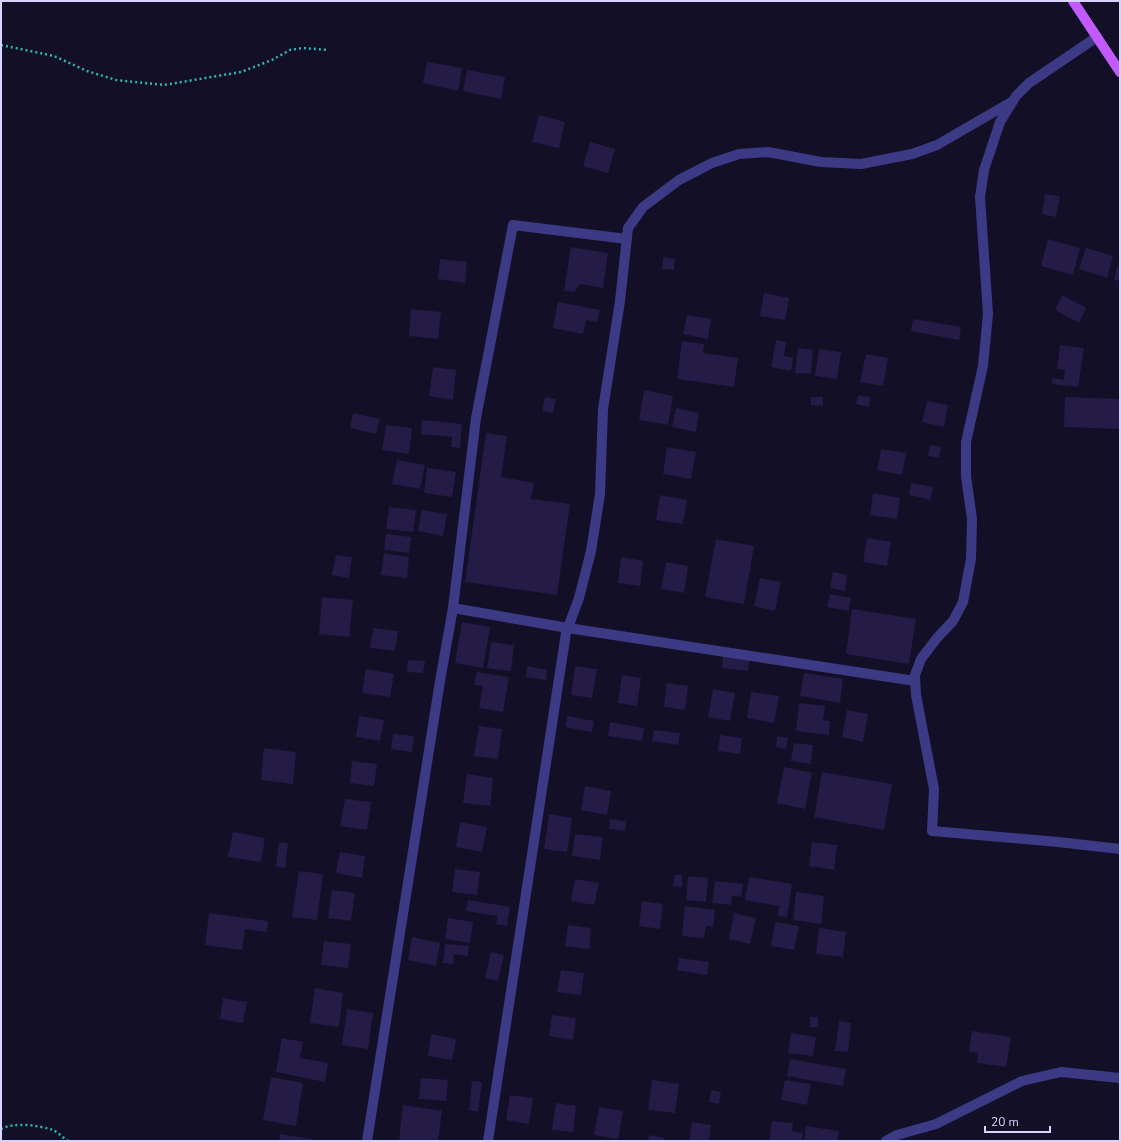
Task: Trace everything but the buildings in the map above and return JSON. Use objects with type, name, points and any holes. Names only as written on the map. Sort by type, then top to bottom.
[{"type":"main road","points":[[1073,1],[1120,72]]},
{"type":"street","points":[[1097,37],[1029,83],[1016,96],[1000,122],[984,170],[980,197],[988,314],[983,366],[966,442],[966,476],[972,519],[971,559],[963,602],[953,621],[937,638],[921,659],[915,675],[915,681],[916,695],[934,789],[932,831],[1120,849]]},
{"type":"street","points":[[488,1141],[566,633],[579,598],[592,544],[600,494],[603,409],[620,301],[628,228],[643,207],[679,180],[712,163],[739,154],[768,152],[821,162],[861,164],[912,154],[937,145],[1013,101]]},
{"type":"street","points":[[367,1141],[437,697],[453,608],[476,418],[513,225],[627,240]]},
{"type":"street","points":[[453,608],[568,628],[915,681]]},
{"type":"street","points":[[886,1141],[897,1135],[936,1124],[1022,1081],[1061,1072],[1120,1078]]},
{"type":"path","points":[[1,45],[54,56],[87,71],[116,80],[164,85],[241,72],[272,60],[290,50],[303,48],[328,50]]},
{"type":"path","points":[[1,1130],[7,1126],[33,1125],[54,1131],[68,1141]]}]
